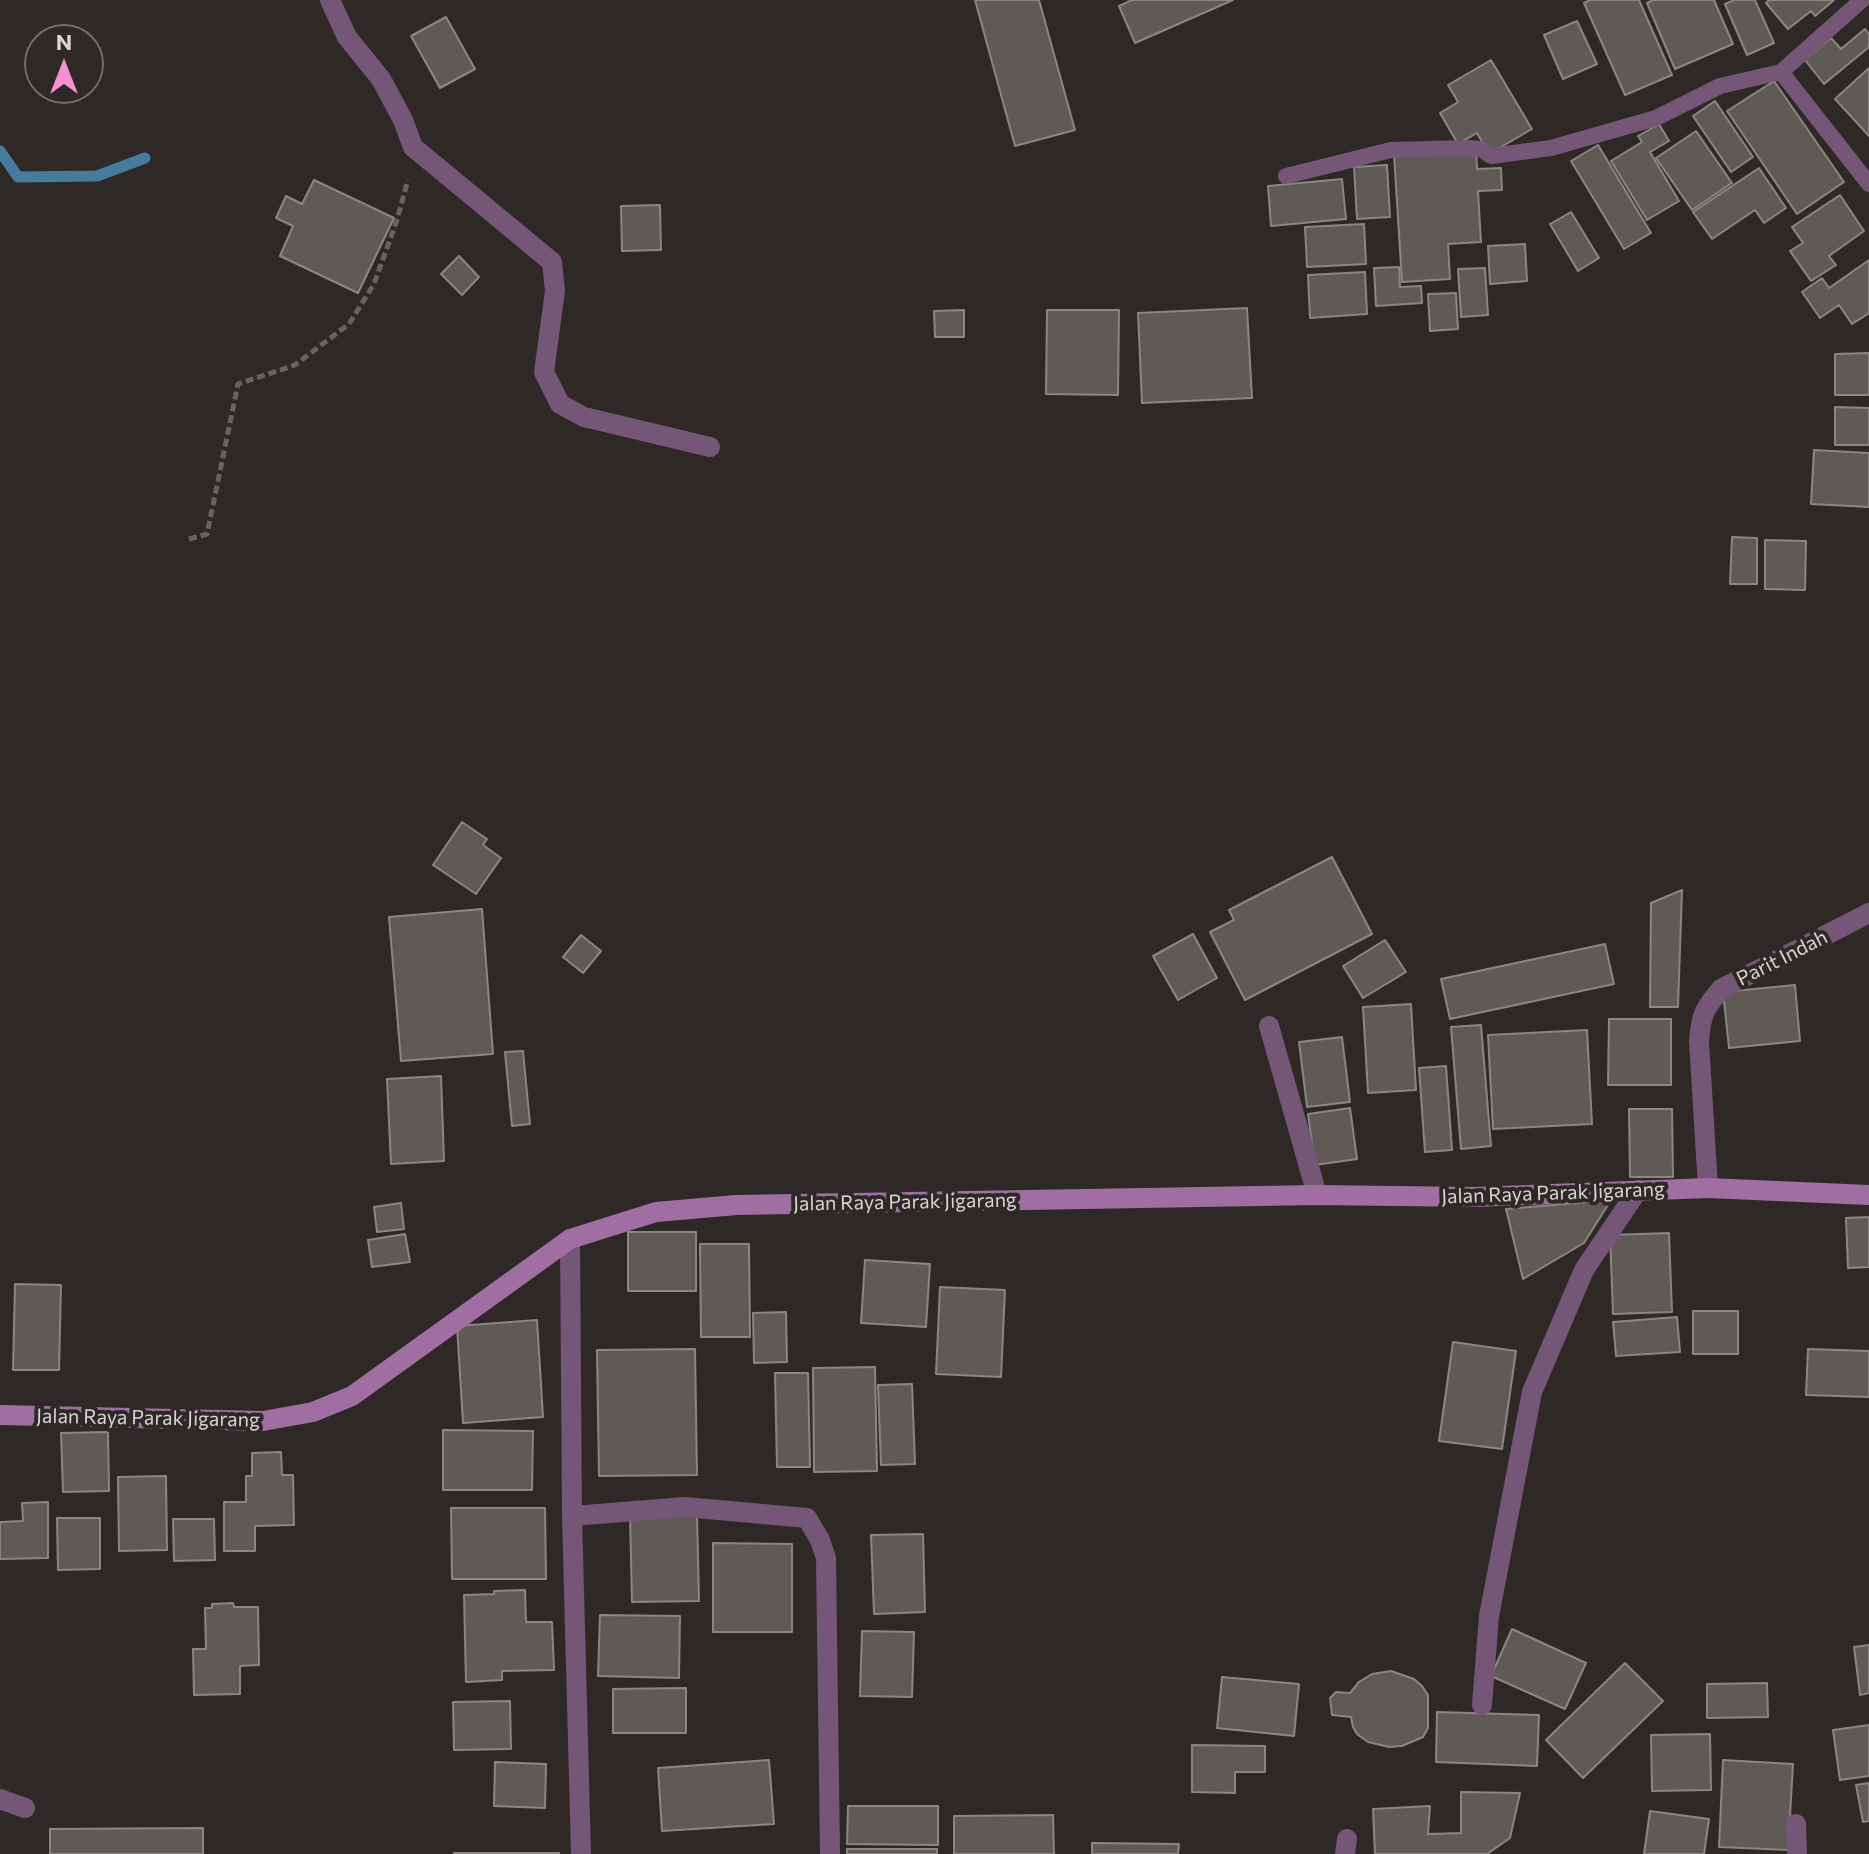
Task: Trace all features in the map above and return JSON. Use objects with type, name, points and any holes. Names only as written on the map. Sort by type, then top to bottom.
[{"type":"street","points":[[330,0],[347,37],[381,79],[403,120],[413,147],[552,262],[555,291],[544,372],[560,404],[584,417],[710,447]]},
{"type":"street","name":"Parit Indah","points":[[1708,1188],[1699,1041],[1701,1018],[1721,989],[1869,913]]},
{"type":"street","points":[[1269,1026],[1317,1195]]},
{"type":"street","name":"Jalan Raya Parak Jigarang","points":[[0,1415],[263,1421],[313,1412],[352,1396],[570,1239],[656,1212],[736,1205],[1317,1195],[1475,1197],[1708,1188],[1869,1195]]},
{"type":"street","points":[[1482,1705],[1489,1616],[1532,1392],[1584,1270],[1638,1190]]},
{"type":"street","points":[[570,1239],[572,1516],[581,1854]]},
{"type":"street","points":[[572,1516],[685,1507],[807,1518],[826,1558],[830,1854]]},
{"type":"street","points":[[0,1799],[25,1808]]},
{"type":"street","points":[[1796,1824],[1797,1854]]},
{"type":"lane","points":[[1286,176],[1391,150],[1467,148],[1481,149],[1491,156],[1551,148],[1656,118],[1720,86],[1781,72],[1862,0]]},
{"type":"lane","points":[[1781,72],[1869,184]]},
{"type":"path","points":[[189,539],[207,534],[238,384],[295,365],[349,324],[374,284],[410,174],[413,147]]},
{"type":"building","points":[[975,0],[1039,0],[1075,130],[1015,146]]},
{"type":"building","points":[[1132,0],[1233,0],[1135,43],[1119,6]]},
{"type":"building","points":[[1590,0],[1639,0],[1672,75],[1625,95],[1584,3]]},
{"type":"building","points":[[1653,0],[1714,0],[1733,44],[1675,69],[1647,3]]},
{"type":"building","points":[[1734,0],[1755,0],[1774,43],[1747,55],[1725,4]]},
{"type":"building","points":[[1769,0],[1834,0],[1815,16],[1811,11],[1788,29],[1766,3]]},
{"type":"building","points":[[446,17],[475,69],[440,88],[411,36]]},
{"type":"building","points":[[1577,21],[1597,64],[1563,79],[1544,35]]},
{"type":"building","points":[[1865,29],[1869,34],[1869,47],[1824,84],[1805,60],[1831,38],[1841,49]]},
{"type":"building","points":[[1491,60],[1532,129],[1489,154],[1477,133],[1458,144],[1440,113],[1458,102],[1448,85]]},
{"type":"building","points":[[1869,68],[1869,136],[1835,99]]},
{"type":"building","points":[[1774,81],[1844,182],[1797,214],[1727,111]]},
{"type":"building","points":[[1715,101],[1753,157],[1731,172],[1693,116]]},
{"type":"building","points":[[1659,124],[1669,141],[1650,152],[1679,201],[1647,220],[1611,161],[1642,142],[1638,136]]},
{"type":"building","points":[[1696,131],[1732,183],[1692,210],[1656,158]]},
{"type":"building","points":[[1598,145],[1651,233],[1624,249],[1571,161]]},
{"type":"building","points":[[1476,149],[1477,169],[1501,168],[1502,190],[1478,191],[1481,242],[1448,244],[1450,279],[1402,282],[1394,154]]},
{"type":"building","points":[[1387,165],[1390,217],[1357,219],[1354,167]]},
{"type":"building","points":[[1759,168],[1786,208],[1764,223],[1755,210],[1712,239],[1693,212]]},
{"type":"building","points":[[1342,179],[1346,219],[1271,226],[1268,186]]},
{"type":"building","points":[[314,180],[394,218],[358,293],[280,256],[293,226],[276,218],[286,196],[302,204]]},
{"type":"building","points":[[1840,195],[1864,231],[1829,256],[1836,265],[1811,281],[1790,251],[1803,243],[1792,227]]},
{"type":"building","points":[[660,205],[661,250],[622,251],[621,206]]},
{"type":"building","points":[[1571,212],[1599,258],[1578,271],[1550,224]]},
{"type":"building","points":[[1364,224],[1366,264],[1307,267],[1305,227]]},
{"type":"building","points":[[1525,244],[1527,281],[1490,284],[1488,246]]},
{"type":"building","points":[[459,256],[479,277],[462,295],[441,274]]},
{"type":"building","points":[[1869,260],[1869,313],[1852,324],[1839,305],[1820,318],[1802,292],[1822,278],[1829,288]]},
{"type":"building","points":[[1399,267],[1400,287],[1421,286],[1422,303],[1376,306],[1374,268]]},
{"type":"building","points":[[1485,268],[1488,315],[1461,317],[1458,269]]},
{"type":"building","points":[[1365,272],[1367,314],[1310,318],[1308,275]]},
{"type":"building","points":[[1456,293],[1458,329],[1430,331],[1428,294]]},
{"type":"building","points":[[1247,308],[1252,398],[1142,403],[1138,313]]},
{"type":"building","points":[[964,310],[964,337],[935,337],[934,311]]},
{"type":"building","points":[[1047,310],[1119,310],[1118,395],[1046,394]]},
{"type":"building","points":[[1869,353],[1869,395],[1835,395],[1835,354]]},
{"type":"building","points":[[1835,407],[1869,408],[1869,445],[1835,445]]},
{"type":"building","points":[[1814,450],[1869,453],[1869,507],[1811,504]]},
{"type":"building","points":[[1732,537],[1757,538],[1757,584],[1730,584]]},
{"type":"building","points":[[1765,540],[1806,541],[1805,590],[1765,589]]},
{"type":"building","points":[[462,822],[487,839],[483,845],[501,858],[476,894],[433,865]]},
{"type":"building","points":[[1332,857],[1372,934],[1245,1000],[1210,932],[1234,920],[1229,910]]},
{"type":"building","points":[[1682,890],[1678,1007],[1650,1007],[1651,903]]},
{"type":"building","points":[[482,909],[493,1054],[401,1061],[389,917]]},
{"type":"building","points":[[1193,934],[1217,978],[1178,1000],[1153,956]]},
{"type":"building","points":[[581,935],[601,951],[583,973],[563,957]]},
{"type":"building","points":[[1385,940],[1406,972],[1363,998],[1343,966]]},
{"type":"building","points":[[1605,944],[1614,984],[1450,1019],[1441,979]]},
{"type":"building","points":[[1795,985],[1800,1041],[1729,1048],[1723,992]]},
{"type":"building","points":[[1411,1004],[1416,1090],[1368,1093],[1363,1007]]},
{"type":"building","points":[[1609,1019],[1671,1019],[1671,1085],[1608,1085]]},
{"type":"building","points":[[1481,1025],[1491,1146],[1461,1149],[1451,1027]]},
{"type":"building","points":[[1587,1030],[1592,1124],[1493,1129],[1488,1035]]},
{"type":"building","points":[[1342,1037],[1350,1102],[1307,1107],[1299,1042]]},
{"type":"building","points":[[523,1051],[530,1124],[512,1126],[505,1052]]},
{"type":"building","points":[[1446,1066],[1452,1150],[1425,1152],[1419,1068]]},
{"type":"building","points":[[441,1076],[444,1161],[391,1164],[387,1079]]},
{"type":"building","points":[[1350,1108],[1357,1159],[1315,1165],[1308,1114]]},
{"type":"building","points":[[1629,1109],[1672,1109],[1673,1177],[1630,1177]]},
{"type":"building","points":[[1611,1200],[1584,1243],[1523,1279],[1506,1209]]},
{"type":"building","points":[[401,1203],[404,1229],[377,1232],[374,1207]]},
{"type":"building","points":[[1869,1217],[1869,1267],[1848,1268],[1846,1218]]},
{"type":"building","points":[[628,1232],[696,1232],[696,1291],[628,1291]]},
{"type":"building","points":[[1669,1233],[1672,1312],[1613,1314],[1610,1235]]},
{"type":"building","points":[[405,1234],[410,1262],[372,1267],[368,1240]]},
{"type":"building","points":[[700,1244],[749,1244],[750,1337],[701,1337]]},
{"type":"building","points":[[865,1260],[930,1264],[926,1327],[861,1323]]},
{"type":"building","points":[[15,1284],[61,1285],[59,1370],[13,1370]]},
{"type":"building","points":[[940,1287],[1005,1290],[1001,1377],[936,1374]]},
{"type":"building","points":[[1693,1311],[1738,1311],[1738,1354],[1693,1354]]},
{"type":"building","points":[[786,1312],[787,1362],[754,1363],[753,1313]]},
{"type":"building","points":[[1677,1317],[1680,1352],[1616,1356],[1613,1322]]},
{"type":"building","points":[[537,1320],[543,1417],[463,1423],[457,1326]]},
{"type":"building","points":[[1453,1342],[1516,1351],[1502,1449],[1439,1441]]},
{"type":"building","points":[[695,1349],[697,1475],[599,1476],[597,1350]]},
{"type":"building","points":[[1808,1349],[1869,1351],[1869,1397],[1806,1395]]},
{"type":"building","points":[[875,1367],[877,1471],[814,1472],[813,1368]]},
{"type":"building","points":[[775,1373],[808,1373],[810,1467],[777,1467]]},
{"type":"building","points":[[912,1384],[915,1464],[881,1465],[878,1385]]},
{"type":"building","points":[[443,1430],[533,1431],[532,1490],[443,1490]]},
{"type":"building","points":[[108,1432],[109,1491],[63,1492],[61,1433]]},
{"type":"building","points":[[281,1452],[282,1475],[293,1475],[294,1525],[255,1526],[255,1551],[224,1551],[224,1502],[246,1502],[246,1476],[252,1476],[252,1453]]},
{"type":"building","points":[[166,1476],[167,1550],[119,1551],[118,1477]]},
{"type":"building","points":[[48,1502],[48,1558],[0,1559],[0,1522],[23,1521],[22,1503]]},
{"type":"building","points":[[451,1508],[545,1508],[546,1579],[452,1579]]},
{"type":"building","points":[[697,1514],[699,1601],[632,1602],[630,1515]]},
{"type":"building","points":[[57,1518],[100,1518],[100,1569],[58,1570]]},
{"type":"building","points":[[173,1519],[214,1519],[215,1560],[174,1561]]},
{"type":"building","points":[[923,1534],[925,1612],[874,1614],[871,1535]]},
{"type":"building","points":[[713,1543],[792,1544],[792,1632],[713,1632]]},
{"type":"building","points":[[525,1590],[526,1622],[552,1622],[554,1670],[502,1671],[502,1680],[466,1682],[464,1595]]},
{"type":"building","points":[[233,1603],[234,1607],[258,1607],[259,1665],[240,1666],[240,1694],[194,1695],[193,1649],[206,1649],[205,1608],[212,1608],[212,1604]]},
{"type":"building","points":[[600,1615],[680,1616],[679,1678],[598,1676]]},
{"type":"building","points":[[1512,1629],[1586,1663],[1565,1709],[1491,1676]]},
{"type":"building","points":[[862,1631],[914,1632],[912,1697],[860,1696]]},
{"type":"building","points":[[1869,1645],[1869,1693],[1860,1695],[1854,1647]]},
{"type":"building","points":[[1625,1663],[1663,1701],[1583,1778],[1546,1740]]},
{"type":"building","points":[[1391,1671],[1414,1679],[1428,1695],[1428,1728],[1423,1737],[1402,1746],[1389,1747],[1368,1742],[1357,1734],[1351,1717],[1332,1715],[1330,1698],[1336,1692],[1350,1693],[1359,1682],[1372,1674]]},
{"type":"building","points":[[1222,1677],[1299,1684],[1294,1736],[1217,1728]]},
{"type":"building","points":[[1767,1683],[1768,1717],[1707,1718],[1707,1684]]},
{"type":"building","points":[[686,1688],[686,1733],[613,1733],[613,1689]]},
{"type":"building","points":[[510,1701],[511,1749],[454,1750],[453,1702]]},
{"type":"building","points":[[1437,1712],[1539,1715],[1537,1766],[1436,1762]]},
{"type":"building","points":[[1869,1725],[1869,1776],[1840,1780],[1833,1730]]},
{"type":"building","points":[[1710,1734],[1711,1790],[1652,1791],[1651,1735]]},
{"type":"building","points":[[1192,1745],[1265,1746],[1265,1772],[1235,1772],[1235,1793],[1192,1792]]},
{"type":"building","points":[[769,1760],[774,1824],[662,1831],[658,1768]]},
{"type":"building","points":[[1723,1760],[1793,1764],[1788,1850],[1719,1847]]},
{"type":"building","points":[[495,1762],[546,1764],[545,1808],[494,1806]]},
{"type":"building","points":[[1869,1783],[1869,1821],[1863,1822],[1856,1785]]},
{"type":"building","points":[[1461,1792],[1520,1793],[1510,1838],[1487,1854],[1375,1854],[1373,1809],[1430,1806],[1428,1834],[1461,1833]]},
{"type":"building","points":[[848,1806],[938,1806],[938,1845],[847,1844]]},
{"type":"building","points":[[1650,1811],[1709,1819],[1704,1854],[1644,1854]]},
{"type":"building","points":[[1053,1815],[1054,1854],[954,1854],[954,1816]]},
{"type":"building","points":[[203,1828],[203,1854],[50,1854],[50,1829]]},
{"type":"building","points":[[1092,1843],[1179,1844],[1178,1854],[1092,1854]]},
{"type":"building","points":[[847,1849],[937,1849],[937,1854],[847,1854]]},
{"type":"building","points":[[559,1853],[559,1854],[454,1854]]},
{"type":"waterway","points":[[0,151],[18,177],[97,176],[145,158]]}]
